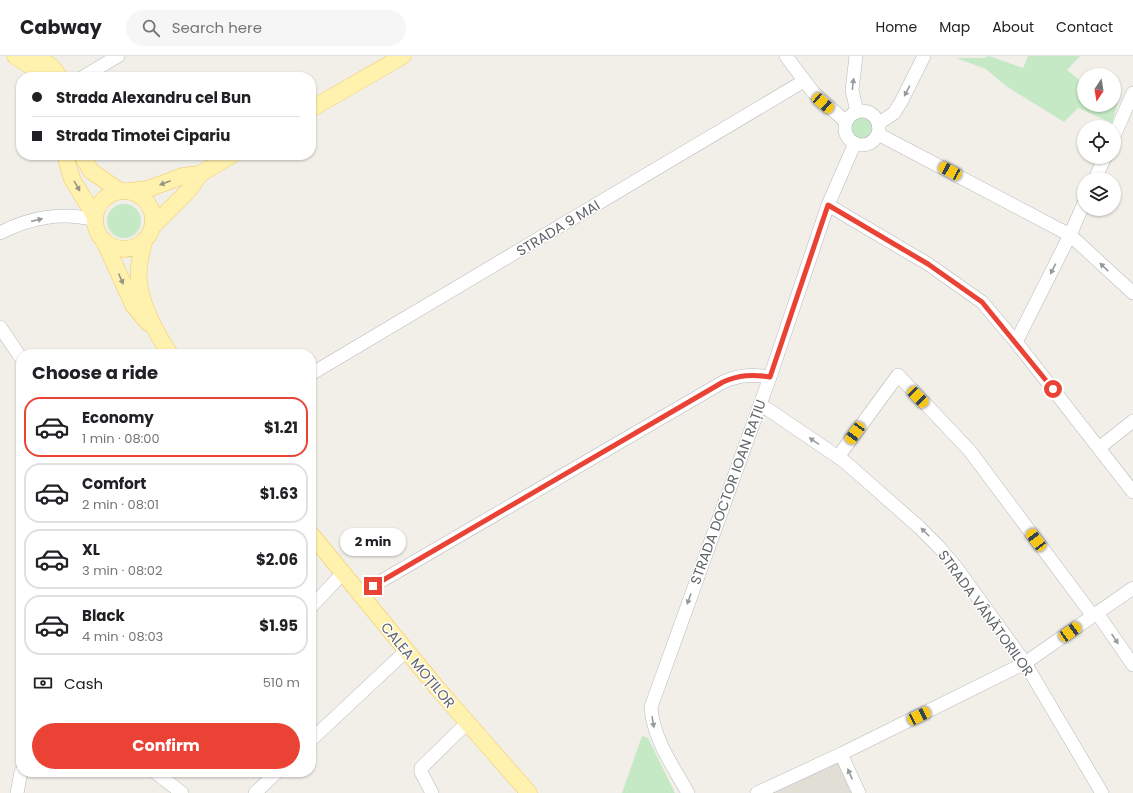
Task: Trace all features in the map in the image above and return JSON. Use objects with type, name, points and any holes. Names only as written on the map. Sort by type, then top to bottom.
[{"type":"main road","points":[[15,56],[37,72]]},
{"type":"main road","points":[[37,56],[52,67],[56,72]]},
{"type":"main road","points":[[316,106],[403,56]]},
{"type":"main road","points":[[66,160],[72,179],[94,217],[97,233],[105,243],[133,305],[140,315],[154,328]]},
{"type":"main road","points":[[85,160],[91,170],[124,191],[142,197],[150,208],[153,217],[152,226]]},
{"type":"main road","points":[[94,217],[103,199],[124,191],[148,189],[183,176],[200,174],[224,160]]},
{"type":"main road","points":[[167,349],[154,328],[141,295],[139,267],[144,242],[152,226],[189,190],[200,174]]},
{"type":"main road","points":[[105,243],[118,249],[127,250],[144,242]]},
{"type":"main road","name":"CALEA MOȚILOR","points":[[316,540],[406,651],[529,793]]},
{"type":"street","points":[[91,72],[118,56]]},
{"type":"street","points":[[786,56],[804,81],[823,103],[846,122]]},
{"type":"street","points":[[856,56],[852,90],[857,112]]},
{"type":"street","points":[[924,56],[894,113],[878,129],[871,142],[860,145],[855,143],[846,132],[846,122],[848,118],[857,112],[868,112],[876,119],[878,129],[1070,235],[1133,293]]},
{"type":"street","name":"STRADA 9 MAI","points":[[316,371],[804,81]]},
{"type":"street","points":[[1121,120],[1133,93]]},
{"type":"street","name":"STRADA DOCTOR IOAN RAȚIU","points":[[688,793],[657,736],[652,719],[651,707],[770,377],[828,205],[855,143]]},
{"type":"street","points":[[828,205],[928,264],[982,302],[1016,342],[1133,492]]},
{"type":"street","points":[[0,233],[25,223],[56,216],[94,217]]},
{"type":"street","points":[[1016,342],[1078,216]]},
{"type":"street","points":[[0,327],[16,351]]},
{"type":"street","points":[[359,594],[723,382],[737,376],[755,374],[770,377]]},
{"type":"street","points":[[838,457],[898,375],[970,451],[1133,666]]},
{"type":"street","name":"STRADA VÂNĂTORILOR","points":[[760,404],[838,457],[919,527],[938,546],[956,567],[1025,663],[1102,793]]},
{"type":"street","points":[[1099,448],[1133,421]]},
{"type":"street","points":[[316,602],[343,573]]},
{"type":"street","points":[[757,793],[841,754],[1025,663],[1133,588]]},
{"type":"street","points":[[316,735],[406,651]]},
{"type":"street","points":[[432,793],[421,772],[421,768],[467,723]]},
{"type":"street","points":[[841,754],[859,793]]},
{"type":"street","points":[[17,793],[20,777]]},
{"type":"street","points":[[162,777],[182,793]]},
{"type":"street","points":[[255,793],[272,777]]},
{"type":"shaded area","points":[[840,760],[854,793],[768,793]]},
{"type":"green space","points":[[989,56],[1023,68],[1028,56],[1080,56],[1067,70],[1077,78],[1077,109],[1064,122],[1006,86],[986,69],[956,58],[983,58]]},
{"type":"green space","points":[[1087,112],[1115,112],[1113,120],[1105,120]]},
{"type":"green space","points":[[862,117],[870,120],[873,128],[870,136],[862,139],[854,136],[851,128],[854,120]]},
{"type":"green space","points":[[127,204],[136,209],[140,214],[140,228],[136,233],[131,237],[121,238],[117,237],[108,228],[107,218],[108,214],[117,205]]},
{"type":"green space","points":[[642,736],[648,738],[675,793],[622,793]]},
{"type":"route","points":[[373,586],[723,382],[737,376],[755,374],[770,377],[828,205],[928,264],[982,302],[1053,389]]}]
